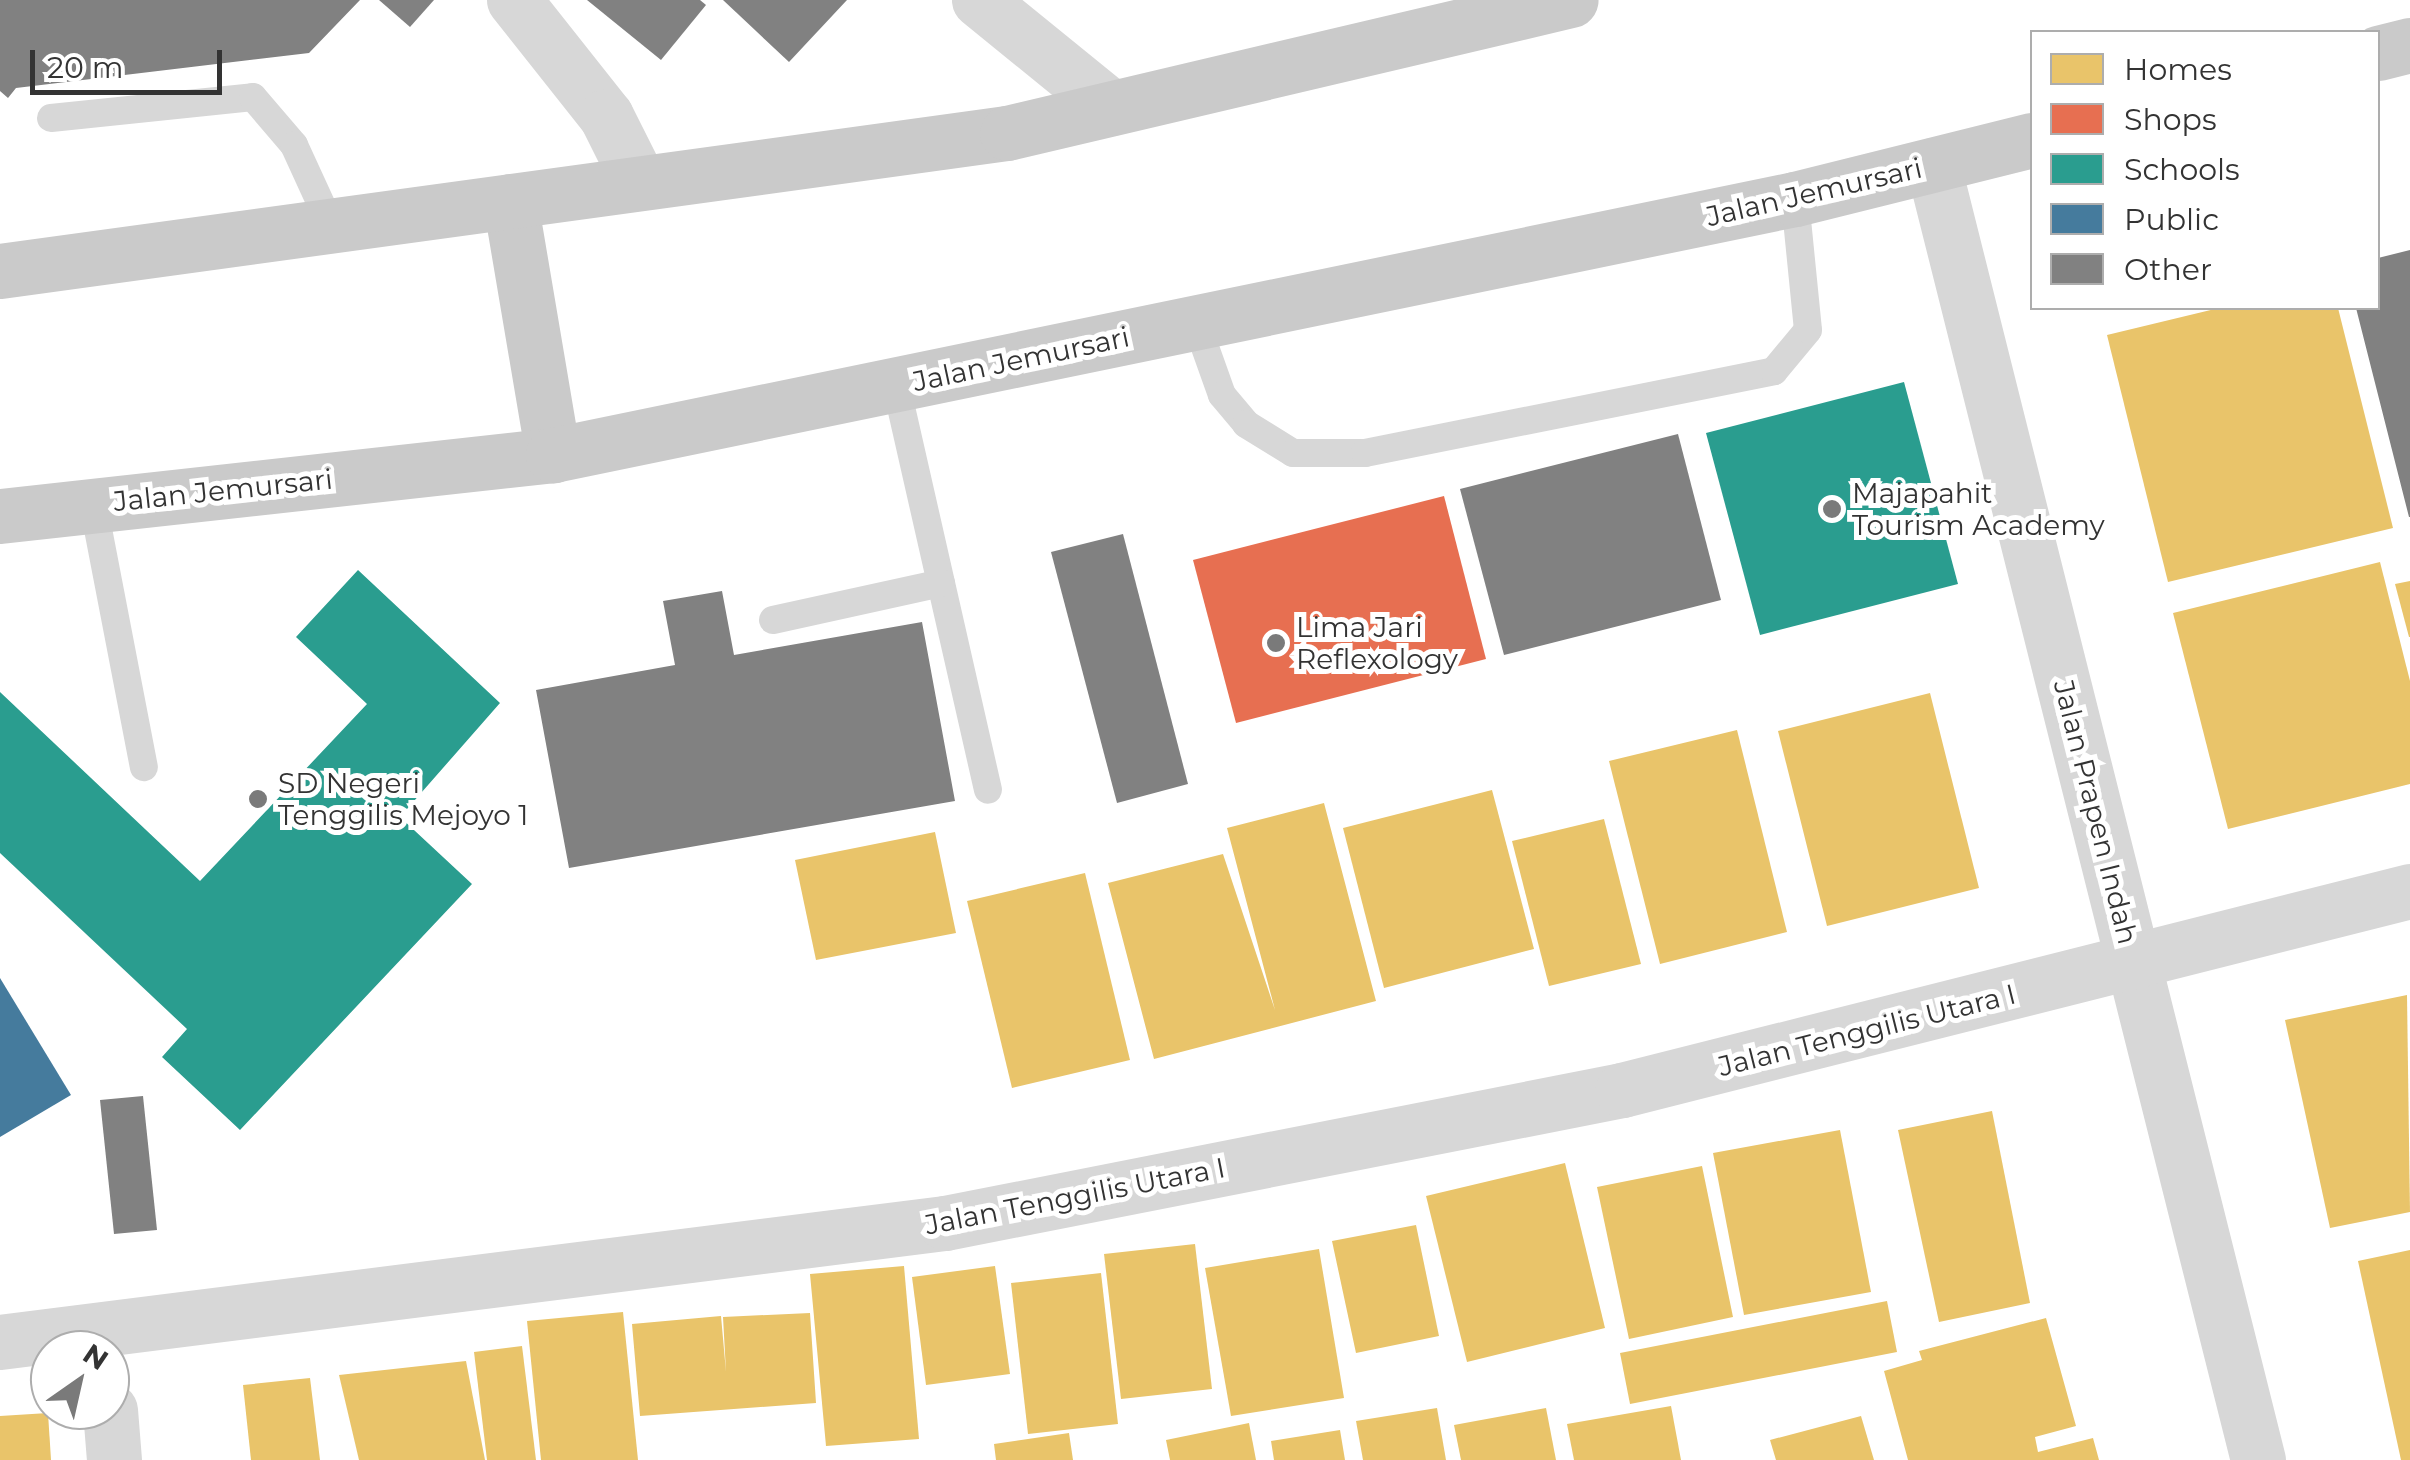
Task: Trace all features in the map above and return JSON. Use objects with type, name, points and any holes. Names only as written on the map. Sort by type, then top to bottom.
[{"type":"main road","points":[[0,271],[638,180],[1008,133],[1571,0]]},
{"type":"main road","points":[[2380,52],[2410,45]]},
{"type":"main road","name":"Jalan Jemursari","points":[[0,516],[553,455],[1795,199],[2030,141]]},
{"type":"main road","points":[[510,201],[553,455]]},
{"type":"street","points":[[514,0],[606,116],[638,180]]},
{"type":"street","points":[[979,0],[1112,108]]},
{"type":"street","name":"Jalan Prapen Indah","points":[[1933,165],[2258,1460]]},
{"type":"street","name":"Jalan Tenggilis Utara I","points":[[130,1337],[945,1223],[1622,1090],[2410,891]]},
{"type":"street","name":"Jalan Tenggilis Utara I","points":[[0,1342],[30,1342]]},
{"type":"street","points":[[112,1430],[114,1460]]},
{"type":"lane","points":[[51,118],[253,97],[294,144],[330,226]]},
{"type":"lane","points":[[1196,322],[1222,395],[1246,424],[1293,453],[1365,453],[1774,371],[1808,330],[1795,199]]},
{"type":"lane","points":[[896,385],[988,790]]},
{"type":"lane","points":[[93,503],[144,768]]},
{"type":"lane","points":[[773,620],[941,583]]},
{"type":"building: Homes","points":[[2211,310],[2338,310],[2393,528],[2168,582],[2107,335]]},
{"type":"building: Homes","points":[[2380,562],[2410,681],[2410,784],[2228,829],[2173,613]]},
{"type":"building: Homes","points":[[2410,581],[2410,637],[2409,637],[2395,584]]},
{"type":"building: Homes","points":[[1930,693],[1979,888],[1827,926],[1778,731]]},
{"type":"building: Homes","points":[[1737,730],[1787,932],[1660,964],[1609,761]]},
{"type":"building: Homes","points":[[1492,790],[1534,949],[1384,988],[1343,828]]},
{"type":"building: Homes","points":[[1324,803],[1376,1001],[1154,1059],[1108,883],[1223,854],[1275,1010],[1227,828]]},
{"type":"building: Homes","points":[[1604,819],[1641,964],[1549,986],[1512,841]]},
{"type":"building: Homes","points":[[935,832],[956,933],[816,960],[795,860]]},
{"type":"building: Homes","points":[[1085,873],[1130,1060],[1012,1088],[967,901]]},
{"type":"building: Homes","points":[[2407,995],[2410,1212],[2330,1228],[2285,1020]]},
{"type":"building: Homes","points":[[1992,1111],[2030,1303],[1939,1322],[1898,1130]]},
{"type":"building: Homes","points":[[1840,1130],[1871,1292],[1744,1315],[1713,1153]]},
{"type":"building: Homes","points":[[1565,1163],[1605,1328],[1467,1362],[1426,1196]]},
{"type":"building: Homes","points":[[1702,1166],[1733,1317],[1629,1339],[1597,1187]]},
{"type":"building: Homes","points":[[1416,1225],[1439,1336],[1356,1353],[1332,1241]]},
{"type":"building: Homes","points":[[1195,1244],[1212,1389],[1121,1399],[1104,1254]]},
{"type":"building: Homes","points":[[1319,1249],[1344,1398],[1231,1416],[1205,1268]]},
{"type":"building: Homes","points":[[2410,1250],[2410,1460],[2401,1460],[2358,1261]]},
{"type":"building: Homes","points":[[904,1266],[919,1439],[826,1446],[810,1274]]},
{"type":"building: Homes","points":[[995,1266],[1010,1374],[926,1385],[912,1277]]},
{"type":"building: Homes","points":[[1101,1273],[1118,1424],[1028,1434],[1011,1283]]},
{"type":"building: Homes","points":[[1887,1301],[1897,1352],[1630,1404],[1620,1353]]},
{"type":"building: Homes","points":[[623,1312],[638,1460],[541,1460],[527,1321]]},
{"type":"building: Homes","points":[[810,1313],[816,1403],[640,1416],[632,1324],[721,1316],[726,1372],[723,1317]]},
{"type":"building: Homes","points":[[2046,1318],[2076,1426],[2035,1437],[2038,1452],[2093,1438],[2099,1460],[1908,1460],[1884,1371],[1922,1360],[1919,1351]]},
{"type":"building: Homes","points":[[522,1346],[536,1460],[487,1460],[474,1352]]},
{"type":"building: Homes","points":[[466,1361],[485,1460],[359,1460],[339,1375]]},
{"type":"building: Homes","points":[[310,1378],[320,1460],[251,1460],[243,1385]]},
{"type":"building: Homes","points":[[1671,1406],[1681,1460],[1574,1460],[1567,1424]]},
{"type":"building: Homes","points":[[1437,1408],[1446,1460],[1363,1460],[1356,1421]]},
{"type":"building: Homes","points":[[1546,1408],[1556,1460],[1461,1460],[1454,1425]]},
{"type":"building: Homes","points":[[30,1414],[30,1430],[49,1430],[51,1460],[0,1460],[0,1416]]},
{"type":"building: Homes","points":[[1861,1416],[1874,1460],[1776,1460],[1770,1440]]},
{"type":"building: Homes","points":[[1249,1423],[1256,1460],[1170,1460],[1166,1440]]},
{"type":"building: Homes","points":[[1340,1430],[1345,1460],[1274,1460],[1271,1441]]},
{"type":"building: Homes","points":[[1069,1433],[1073,1460],[996,1460],[994,1444]]},
{"type":"building: Shops","points":[[1444,496],[1486,659],[1236,723],[1193,560]]},
{"type":"building: Schools","name":"Majapahit Tourism Academy","points":[[1904,382],[1958,584],[1760,635],[1706,433]]},
{"type":"building: Schools","points":[[358,570],[500,703],[400,817],[472,884],[240,1130],[162,1057],[187,1029],[0,853],[0,692],[200,881],[367,704],[296,637]]},
{"type":"building: Public","points":[[0,978],[71,1095],[0,1137]]},
{"type":"building: Other","points":[[0,0],[360,0],[309,53],[16,88],[8,98],[0,91]]},
{"type":"building: Other","points":[[379,0],[434,0],[410,27]]},
{"type":"building: Other","points":[[587,0],[700,0],[706,5],[661,60]]},
{"type":"building: Other","points":[[723,0],[847,0],[789,62]]},
{"type":"building: Other","points":[[2410,250],[2410,517],[2357,310],[2380,310],[2380,258]]},
{"type":"building: Other","points":[[1678,434],[1721,600],[1504,655],[1460,489]]},
{"type":"building: Other","points":[[1123,534],[1188,784],[1117,803],[1051,552]]},
{"type":"building: Other","points":[[722,591],[734,655],[922,622],[955,801],[569,868],[536,690],[675,665],[663,601]]},
{"type":"building: Other","points":[[143,1096],[157,1230],[114,1234],[100,1100]]},
{"type":"place","name":"Majapahit Tourism Academy","points":[[1832,509]]},
{"type":"place","name":"Lima Jari Reflexology","points":[[1276,643]]},
{"type":"place","name":"SD Negeri Tenggilis Mejoyo 1","points":[[258,799]]}]
